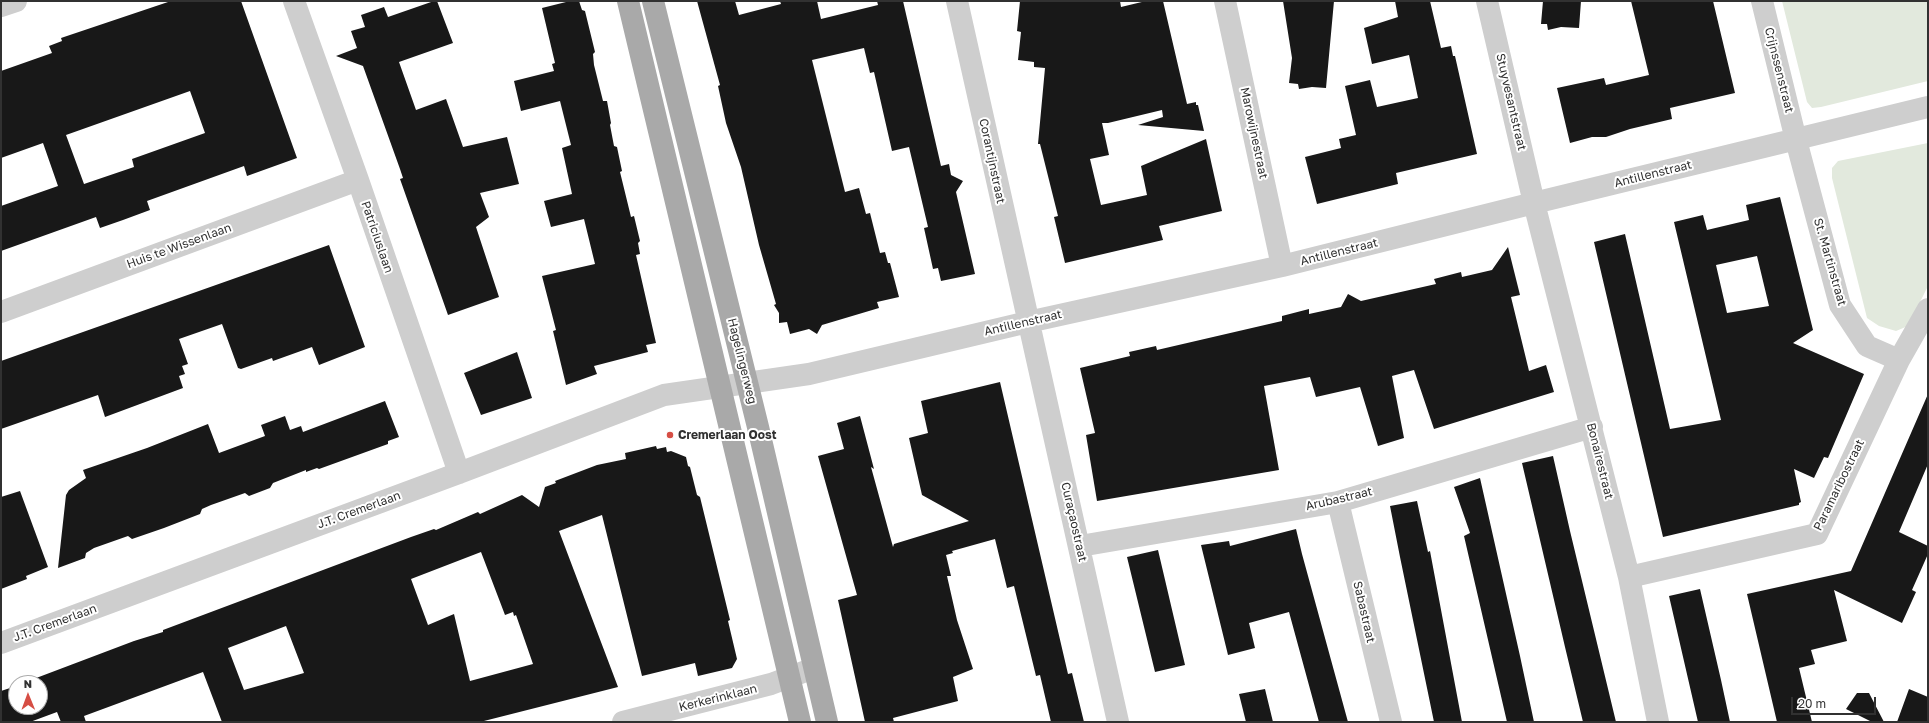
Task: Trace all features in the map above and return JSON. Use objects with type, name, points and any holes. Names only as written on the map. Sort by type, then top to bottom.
[{"type":"main road","points":[[628,1],[800,722]]},
{"type":"main road","name":"Hagelingerweg","points":[[653,1],[747,384],[827,722]]},
{"type":"street","points":[[1,6],[16,1]]},
{"type":"street","name":"Patriciuslaan","points":[[294,1],[358,180],[459,473]]},
{"type":"street","name":"Corantijnstraat","points":[[957,1],[1028,322]]},
{"type":"street","name":"Marowijnestraat","points":[[1225,1],[1282,266]]},
{"type":"street","name":"Stuyvesantstraat","points":[[1487,1],[1534,203]]},
{"type":"street","name":"Crijnssenstraat","points":[[1762,1],[1796,140]]},
{"type":"street","name":"Antillenstraat","points":[[720,387],[809,374],[1028,322],[1282,266],[1928,107]]},
{"type":"street","name":"St. Martinstraat","points":[[1796,140],[1840,305],[1867,346],[1899,360]]},
{"type":"street","name":"Huis te Wissenlaan","points":[[1,312],[358,180]]},
{"type":"street","name":"Bonairestraat","points":[[1534,203],[1629,577],[1658,722]]},
{"type":"street","name":"Paramaribostraat","points":[[1629,577],[1817,534],[1899,360],[1928,309]]},
{"type":"street","name":"Curaçaostraat","points":[[1028,322],[1080,546],[1118,722]]},
{"type":"street","name":"J.T. Cremerlaan","points":[[1,643],[459,473],[664,395],[720,387]]},
{"type":"street","name":"Arubastraat","points":[[1080,546],[1338,502],[1592,427]]},
{"type":"street","name":"Sabastraat","points":[[1338,502],[1391,722]]},
{"type":"street","name":"Kerkerinklaan","points":[[623,722],[771,684],[814,668]]},
{"type":"shaded area","points":[[1782,1],[1928,1],[1928,81],[1812,108],[1807,102]]},
{"type":"shaded area","points":[[1928,143],[1928,286],[1908,326],[1896,331],[1879,326],[1867,318],[1832,178],[1832,168],[1838,161]]},
{"type":"building","points":[[171,1],[241,1],[297,158],[247,176],[244,166],[147,201],[150,210],[123,220],[100,228],[96,217],[1,251],[1,206],[58,186],[43,143],[1,158],[1,71],[52,53],[49,46],[62,41],[61,38]],"holes":[[[190,91],[205,133],[132,159],[134,167],[84,184],[66,135]]]},
{"type":"building","points":[[437,1],[453,43],[399,62],[416,110],[446,99],[463,147],[507,137],[519,184],[480,193],[489,217],[476,227],[499,297],[448,315],[400,179],[403,178],[400,169],[363,66],[336,56],[357,48],[351,31],[365,27],[361,15],[384,7],[388,17]]},
{"type":"building","points":[[570,1],[579,1],[582,10],[585,11],[595,52],[593,54],[594,65],[603,101],[607,101],[614,146],[617,147],[622,171],[620,172],[631,217],[634,216],[640,241],[638,243],[640,254],[636,255],[656,343],[646,345],[648,352],[594,366],[597,374],[566,385],[553,331],[556,330],[542,276],[595,264],[584,219],[551,227],[544,201],[572,194],[562,148],[571,145],[560,101],[521,111],[514,81],[554,71],[552,64],[555,63],[542,8]]},
{"type":"building","points":[[697,1],[735,1],[739,15],[781,4],[780,1],[817,1],[821,19],[878,5],[877,1],[903,1],[941,166],[949,164],[951,175],[963,181],[956,192],[975,274],[941,281],[938,268],[933,269],[924,228],[928,227],[909,147],[892,151],[874,72],[870,73],[864,48],[812,60],[845,192],[859,188],[866,214],[870,213],[880,253],[885,252],[888,263],[890,263],[899,297],[877,302],[879,308],[822,325],[817,334],[809,329],[790,334],[787,322],[779,323],[779,313],[774,305],[776,304],[759,245],[741,167],[726,123],[718,86],[720,85]]},
{"type":"building","points":[[1020,1],[1120,1],[1121,7],[1146,1],[1163,1],[1187,104],[1196,102],[1196,105],[1198,105],[1204,131],[1138,125],[1163,117],[1162,110],[1108,123],[1102,123],[1109,155],[1090,159],[1101,205],[1147,195],[1141,166],[1206,139],[1222,211],[1159,226],[1163,240],[1065,263],[1054,217],[1058,216],[1040,144],[1038,144],[1045,68],[1034,67],[1034,62],[1018,60],[1021,32],[1017,31]]},
{"type":"building","points":[[1283,1],[1334,1],[1326,88],[1312,87],[1299,89],[1298,84],[1289,83],[1292,58]]},
{"type":"building","points":[[1395,1],[1430,1],[1441,48],[1451,46],[1453,56],[1455,56],[1477,154],[1396,173],[1398,184],[1317,204],[1305,157],[1341,148],[1339,139],[1356,135],[1345,86],[1370,80],[1377,107],[1418,98],[1409,55],[1372,64],[1364,28],[1398,17]]},
{"type":"building","points":[[1543,1],[1581,1],[1579,28],[1561,27],[1548,30],[1547,24],[1541,24]]},
{"type":"building","points":[[1631,1],[1713,1],[1735,93],[1670,108],[1672,119],[1630,129],[1606,137],[1592,137],[1570,143],[1557,88],[1604,78],[1606,85],[1649,75]]},
{"type":"building","points":[[1780,197],[1813,330],[1793,343],[1864,374],[1828,458],[1824,457],[1814,478],[1794,469],[1801,502],[1799,505],[1663,537],[1594,242],[1625,234],[1670,429],[1721,420],[1674,222],[1703,215],[1707,230],[1749,220],[1746,205]],"holes":[[[1757,256],[1769,306],[1727,313],[1716,265]]]},
{"type":"building","points":[[329,245],[365,347],[319,365],[312,347],[273,361],[272,358],[241,369],[238,368],[222,324],[179,339],[188,364],[182,366],[185,374],[179,376],[183,388],[105,417],[98,395],[1,429],[1,361]]},
{"type":"building","points":[[1508,247],[1520,295],[1511,297],[1529,371],[1546,365],[1554,392],[1434,429],[1414,370],[1392,376],[1404,438],[1378,446],[1360,387],[1316,397],[1310,377],[1264,386],[1279,470],[1097,501],[1086,435],[1095,433],[1080,368],[1130,356],[1129,352],[1156,346],[1157,350],[1282,321],[1282,316],[1309,309],[1309,314],[1341,307],[1348,294],[1361,301],[1436,284],[1434,279],[1461,272],[1462,277],[1492,270]]},
{"type":"building","points":[[517,352],[532,398],[481,415],[464,373]]},
{"type":"building","points":[[1000,382],[1068,674],[1072,673],[1084,722],[1051,722],[1040,675],[1036,676],[1014,586],[1007,588],[995,539],[952,551],[953,553],[946,555],[951,576],[947,576],[957,620],[973,669],[953,677],[958,701],[893,718],[894,722],[865,722],[838,600],[857,595],[818,456],[844,449],[837,423],[860,416],[874,469],[871,467],[893,547],[894,544],[969,521],[922,495],[909,438],[928,433],[921,401]]},
{"type":"building","points":[[1928,394],[1928,464],[1899,532],[1928,546],[1928,554],[1912,590],[1916,592],[1902,623],[1834,590],[1847,641],[1811,650],[1815,664],[1799,668],[1812,722],[1777,722],[1747,594],[1851,571]]},
{"type":"building","points":[[385,401],[399,437],[388,441],[388,444],[319,469],[317,468],[306,472],[306,470],[273,483],[270,488],[249,496],[245,493],[211,505],[202,509],[200,514],[164,528],[132,539],[128,536],[94,548],[86,553],[85,558],[58,568],[66,495],[69,490],[86,478],[83,470],[147,448],[208,424],[219,453],[265,436],[261,425],[285,416],[290,430],[301,426],[303,432]]},
{"type":"building","points":[[656,446],[657,449],[666,447],[667,452],[671,451],[686,457],[697,495],[700,497],[730,620],[728,621],[737,659],[732,668],[698,676],[695,663],[642,676],[602,515],[559,531],[618,687],[480,722],[222,722],[203,672],[84,716],[86,722],[61,722],[57,712],[30,722],[1,722],[1,691],[8,689],[8,715],[48,715],[48,675],[44,675],[134,641],[163,632],[163,630],[411,537],[434,529],[436,530],[478,512],[480,514],[522,495],[539,507],[545,487],[556,483],[555,481],[597,465],[626,459],[625,453]],"holes":[[[481,552],[505,615],[513,612],[514,616],[516,615],[533,664],[470,681],[454,614],[428,625],[411,579]],[[286,626],[304,673],[244,690],[228,648]]]},
{"type":"building","points":[[1553,456],[1616,722],[1583,722],[1565,647],[1522,463]]},
{"type":"building","points":[[1480,478],[1534,722],[1507,722],[1464,536],[1470,533],[1454,487]]},
{"type":"building","points":[[20,491],[48,567],[26,576],[27,579],[1,589],[1,497]]},
{"type":"building","points":[[1417,501],[1428,552],[1430,551],[1462,722],[1434,722],[1400,557],[1390,506]]},
{"type":"building","points":[[1296,529],[1348,722],[1319,722],[1289,612],[1249,623],[1255,648],[1228,655],[1201,545],[1229,541],[1230,546]]},
{"type":"building","points":[[1158,550],[1185,665],[1155,672],[1127,557]]},
{"type":"building","points":[[1700,589],[1730,722],[1698,722],[1669,596]]},
{"type":"building","points":[[1265,689],[1273,722],[1246,722],[1239,694]]},
{"type":"building","points":[[1909,689],[1928,697],[1928,722],[1897,722]]},
{"type":"building","points":[[1857,693],[1869,693],[1884,722],[1872,722],[1846,709]]},
{"type":"place","name":"Cremerlaan Oost","points":[[670,435]]}]
